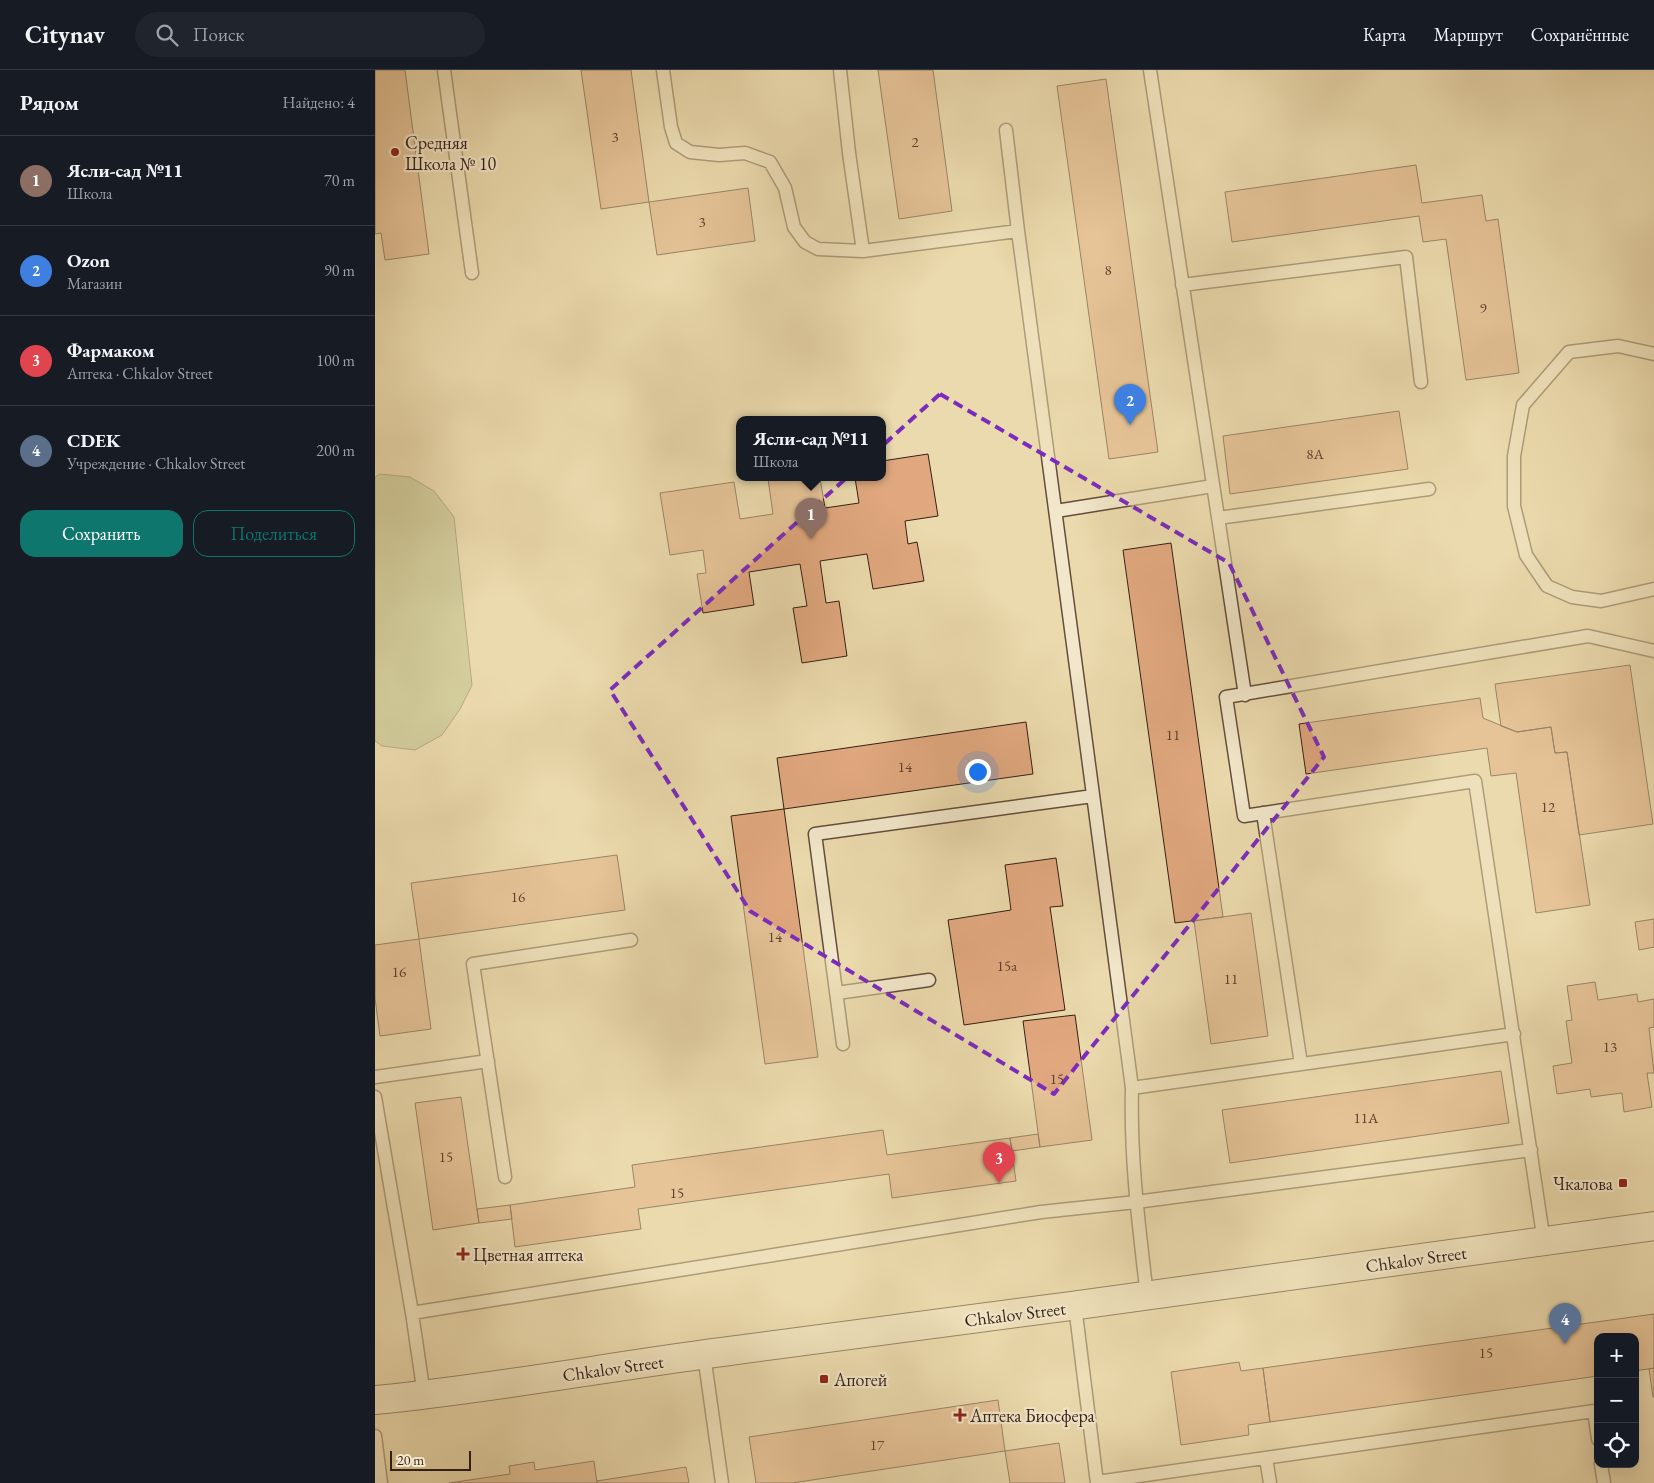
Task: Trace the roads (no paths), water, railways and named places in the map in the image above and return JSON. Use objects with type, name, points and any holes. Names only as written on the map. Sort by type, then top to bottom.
[{"type":"street","name":"Chkalov Street","points":[[375,1400],[424,1395],[704,1354],[1075,1306],[1654,1226]]},
{"type":"lane","points":[[444,70],[471,273]]},
{"type":"lane","points":[[663,70],[671,127],[676,143],[690,152],[719,155],[745,153],[770,162],[785,188],[794,226],[805,242],[818,249],[863,252],[1018,231]]},
{"type":"lane","points":[[840,70],[863,252]]},
{"type":"lane","points":[[1150,70],[1245,695]]},
{"type":"lane","points":[[1006,130],[1132,1088],[1131,1124],[1136,1202],[1147,1296]]},
{"type":"lane","points":[[1183,285],[1406,257],[1421,382]]},
{"type":"lane","points":[[1654,354],[1618,346],[1569,352],[1523,405],[1514,456],[1514,506],[1526,555],[1547,586],[1572,597],[1601,601],[1654,589]]},
{"type":"lane","points":[[1056,512],[1213,486]]},
{"type":"lane","points":[[1218,518],[1429,489]]},
{"type":"lane","points":[[1544,1242],[1475,781],[1244,816],[1226,697],[1588,636],[1654,650]]},
{"type":"lane","points":[[843,1044],[815,834],[1093,796]]},
{"type":"lane","points":[[1263,813],[1301,1064]]},
{"type":"lane","points":[[505,1177],[473,964],[631,940]]},
{"type":"lane","points":[[837,993],[929,980]]},
{"type":"lane","points":[[1132,1088],[1514,1034]]},
{"type":"lane","points":[[375,1077],[488,1061]]},
{"type":"lane","points":[[375,1097],[424,1395]]},
{"type":"lane","points":[[412,1313],[1041,1212],[1136,1202],[1531,1150]]},
{"type":"lane","points":[[1075,1306],[1097,1483],[1594,1411],[1596,1423]]},
{"type":"lane","points":[[704,1354],[723,1483]]},
{"type":"lane","points":[[375,1436],[381,1483]]},
{"type":"lane","points":[[1266,1458],[1270,1483]]},
{"type":"lane","points":[[1602,1468],[1604,1483]]},
{"type":"place","name":"Средняя Школа № 10","points":[[395,152]]},
{"type":"place","name":"Ozon","points":[[1130,425]]},
{"type":"place","name":"Ясли-сад №11","points":[[811,539]]},
{"type":"place","name":"Фармаком","points":[[999,1183]]},
{"type":"place","name":"Чкалова","points":[[1623,1183]]},
{"type":"place","name":"Цветная аптека","points":[[463,1254]]},
{"type":"place","name":"CDEK","points":[[1565,1344]]},
{"type":"place","name":"Апогей","points":[[824,1379]]},
{"type":"place","name":"Аптека Биосфера","points":[[960,1415]]}]
